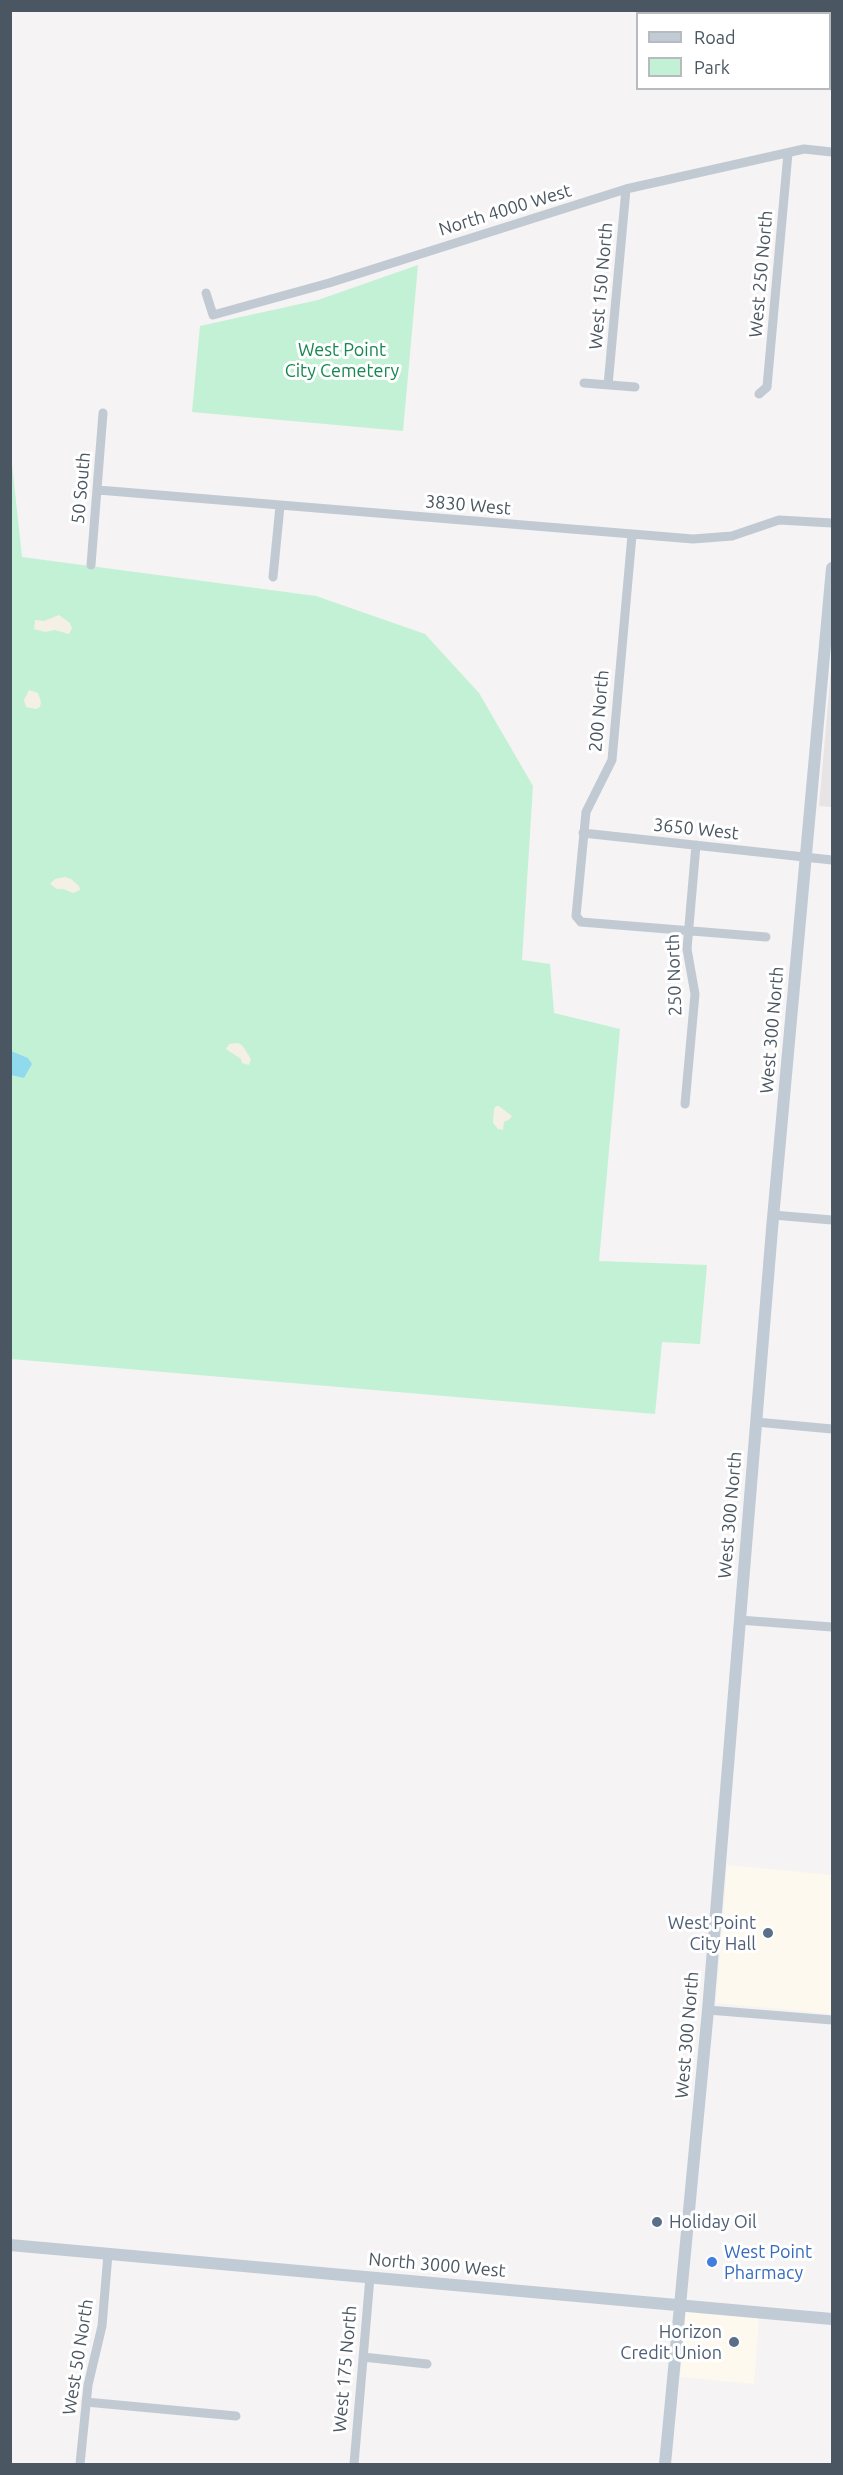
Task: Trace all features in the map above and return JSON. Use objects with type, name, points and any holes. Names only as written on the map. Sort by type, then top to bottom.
[{"type":"main road","name":"West 300 North","points":[[665,2464],[708,2010],[773,1215],[832,568]]},
{"type":"main road","name":"North 3000 West","points":[[10,2245],[832,2319]]},
{"type":"street","name":"North 4000 West","points":[[206,293],[213,315],[329,283],[626,189],[804,149],[832,152]]},
{"type":"street","name":"West 250 North","points":[[759,394],[767,387],[788,153]]},
{"type":"street","name":"West 150 North","points":[[608,385],[626,189]]},
{"type":"street","points":[[584,383],[634,387]]},
{"type":"street","name":"50 South","points":[[91,565],[103,413]]},
{"type":"street","name":"3830 West","points":[[98,490],[708,540],[732,536],[779,520],[832,523]]},
{"type":"street","points":[[273,577],[280,506]]},
{"type":"street","name":"200 North","points":[[632,535],[612,760],[586,812],[576,909],[578,920],[688,932]]},
{"type":"street","name":"3650 West","points":[[583,833],[832,860]]},
{"type":"street","name":"250 North","points":[[685,1104],[695,994],[687,949],[696,845]]},
{"type":"street","points":[[688,932],[766,938]]},
{"type":"street","points":[[773,1215],[832,1220]]},
{"type":"street","points":[[756,1422],[832,1429]]},
{"type":"street","points":[[739,1620],[832,1627]]},
{"type":"street","points":[[708,2010],[832,2020]]},
{"type":"street","name":"West 50 North","points":[[80,2464],[88,2385],[102,2326],[108,2254]]},
{"type":"street","name":"West 175 North","points":[[354,2464],[370,2277]]},
{"type":"street","points":[[363,2357],[427,2364]]},
{"type":"street","points":[[86,2402],[236,2416]]},
{"type":"shaded area","points":[[832,658],[832,807],[819,806]]},
{"type":"shaded area","points":[[727,1865],[832,1875],[832,2014],[716,2003]]},
{"type":"shaded area","points":[[686,2311],[759,2317],[754,2384],[680,2377]]},
{"type":"green space","name":"West Point City Cemetery","points":[[418,265],[403,431],[192,412],[200,326],[318,300]]},
{"type":"green space","points":[[11,455],[22,557],[316,596],[425,634],[479,693],[533,786],[522,960],[550,964],[554,1013],[620,1029],[599,1261],[707,1265],[700,1344],[662,1342],[655,1414],[11,1359]]},
{"type":"sand","points":[[59,615],[70,623],[72,628],[69,634],[55,630],[45,632],[34,629],[35,620],[44,621]]},
{"type":"sand","points":[[29,690],[38,693],[41,702],[40,707],[36,709],[26,707],[24,700]]},
{"type":"sand","points":[[65,877],[71,879],[80,890],[73,893],[57,889],[50,884],[55,879]]},
{"type":"sand","points":[[229,1044],[242,1045],[251,1059],[249,1065],[242,1063],[241,1059],[226,1049]]},
{"type":"sand","points":[[496,1106],[512,1116],[504,1122],[503,1130],[498,1129],[493,1123]]},
{"type":"water","points":[[11,1051],[28,1058],[32,1064],[24,1078],[11,1075]]},
{"type":"place","name":"West Point City Hall","points":[[768,1933]]},
{"type":"place","name":"Holiday Oil","points":[[657,2222]]},
{"type":"place","name":"West Point Pharmacy","points":[[712,2262]]},
{"type":"place","name":"Horizon Credit Union","points":[[734,2342]]}]
